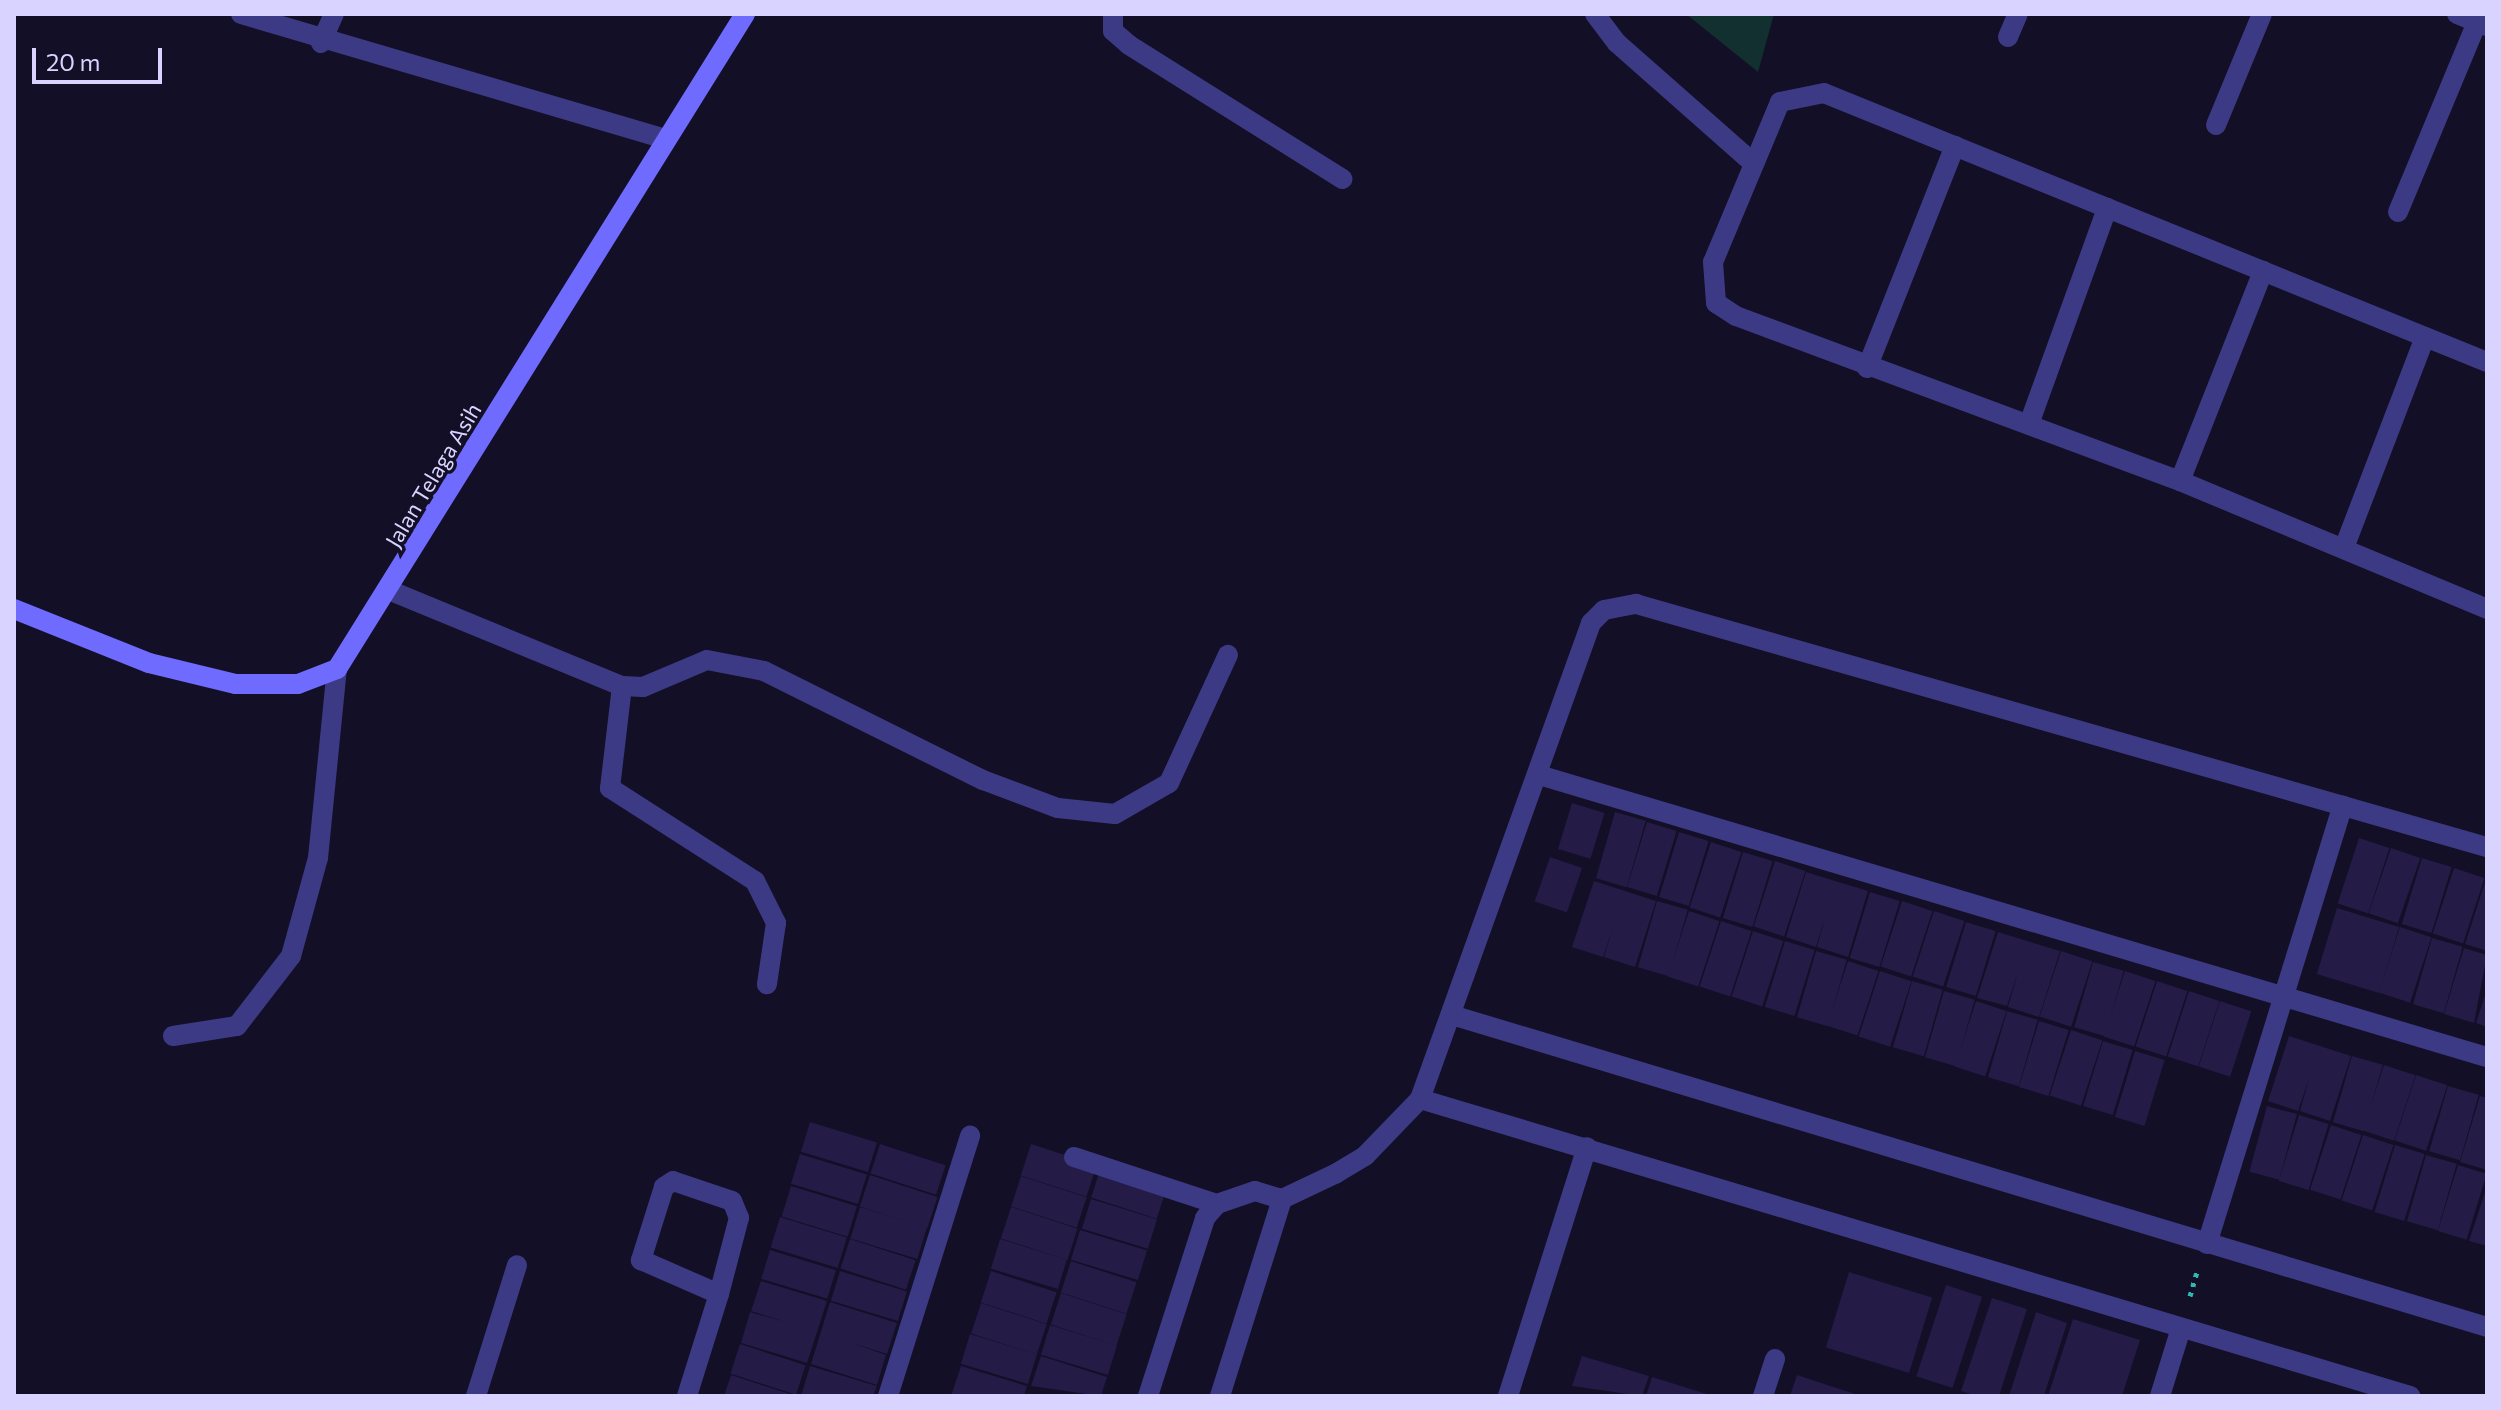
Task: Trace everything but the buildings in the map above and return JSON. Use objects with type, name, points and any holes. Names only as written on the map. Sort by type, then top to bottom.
[{"type":"street","points":[[241,14],[321,43],[665,139]]},
{"type":"street","points":[[321,43],[334,14]]},
{"type":"street","name":"Jalan Telaga Asih","points":[[337,669],[391,591],[665,139],[745,14]]},
{"type":"street","points":[[1113,14],[1113,31],[1129,45],[1343,179]]},
{"type":"street","points":[[1595,14],[1617,43],[1751,161]]},
{"type":"street","points":[[2008,37],[2018,14]]},
{"type":"street","points":[[2216,125],[2262,14]]},
{"type":"street","points":[[2398,212],[2474,21]]},
{"type":"street","points":[[2487,362],[1824,93],[1798,93],[1780,102],[1751,161],[1713,262],[1716,303],[1867,368],[2180,481],[2487,609]]},
{"type":"street","points":[[1867,368],[1955,146]]},
{"type":"street","points":[[2029,424],[2107,208]]},
{"type":"street","points":[[2180,481],[2263,271]]},
{"type":"street","points":[[2344,548],[2425,337]]},
{"type":"street","points":[[391,591],[622,686],[643,687],[707,660],[730,661],[764,671],[983,780],[1058,808],[1115,814],[1169,783],[1228,655]]},
{"type":"street","points":[[1148,1396],[1205,1218],[1217,1204],[1255,1191],[1282,1199],[1365,1156],[1420,1099],[1455,1016],[1591,623],[1604,610],[1636,604],[2487,847]]},
{"type":"street","points":[[14,609],[149,663],[235,684],[298,684],[337,669],[318,858],[291,956],[237,1026],[173,1036]]},
{"type":"street","points":[[622,686],[610,788],[755,881],[776,923],[767,984]]},
{"type":"street","points":[[1539,775],[2487,1057]]},
{"type":"street","points":[[2207,1244],[2343,806]]},
{"type":"street","points":[[1455,1016],[2487,1327]]},
{"type":"street","points":[[1420,1099],[2410,1396]]},
{"type":"street","points":[[888,1396],[970,1136]]},
{"type":"street","points":[[1508,1396],[1587,1147]]},
{"type":"street","points":[[1074,1157],[1217,1204]]},
{"type":"street","points":[[687,1396],[719,1294],[737,1211],[722,1196],[673,1181],[664,1187],[641,1260],[719,1294]]},
{"type":"street","points":[[1220,1396],[1282,1199]]},
{"type":"street","points":[[476,1396],[517,1265]]},
{"type":"street","points":[[2160,1396],[2181,1328]]},
{"type":"street","points":[[1763,1396],[1775,1359]]},
{"type":"path","points":[[2187,1305],[2197,1272]]},
{"type":"green space","points":[[1686,14],[1774,14],[1758,72]]}]
